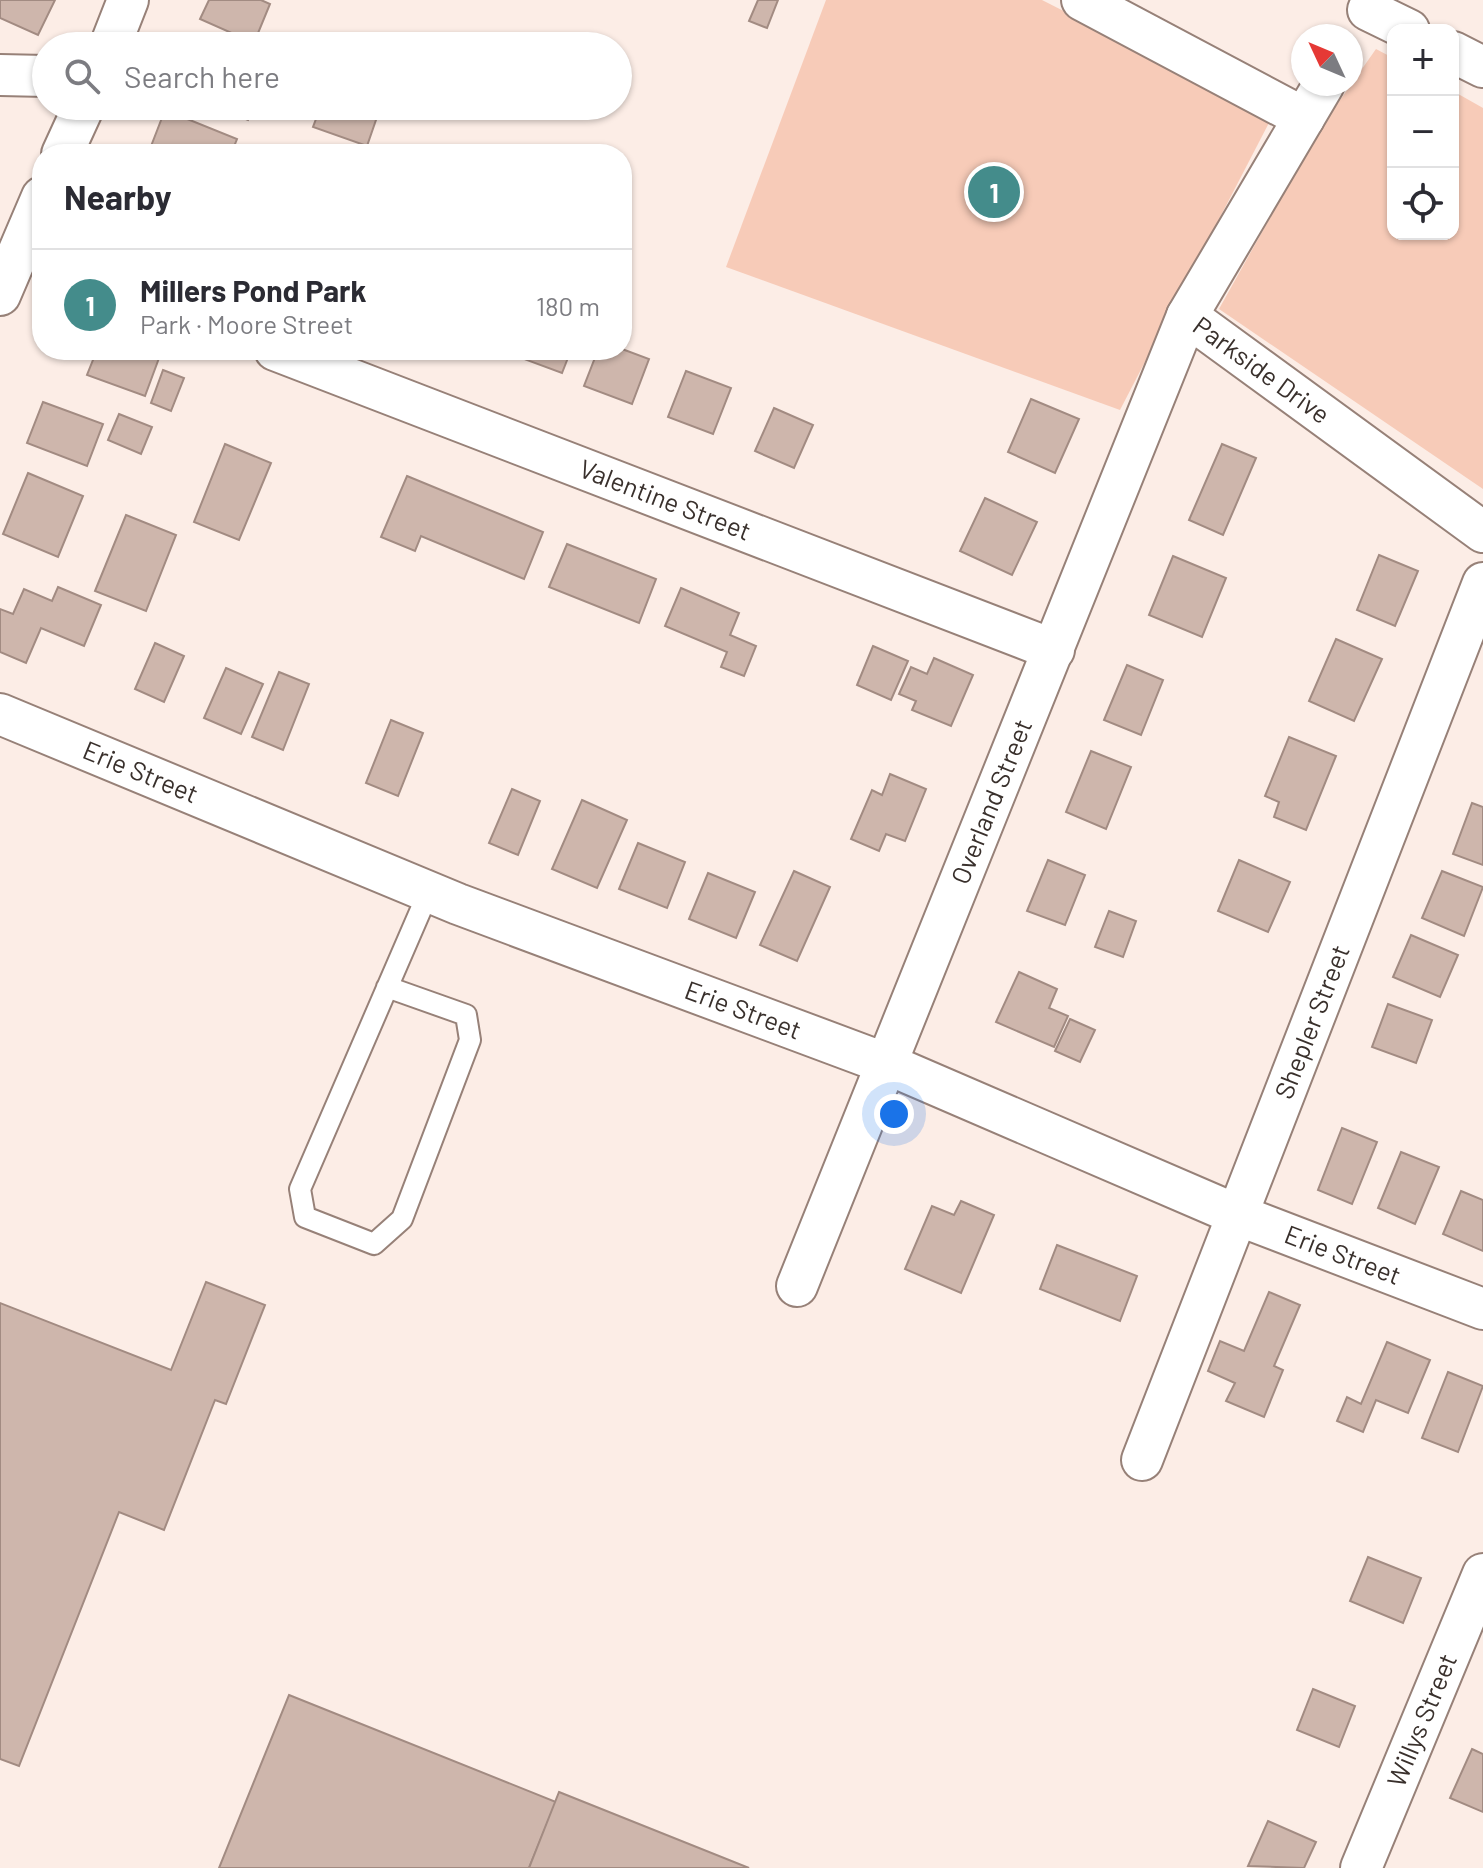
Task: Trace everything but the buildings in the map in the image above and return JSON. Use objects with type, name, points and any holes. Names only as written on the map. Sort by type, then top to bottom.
[{"type":"street","points":[[115,32],[128,0]]},
{"type":"street","points":[[1082,0],[1304,118]]},
{"type":"street","points":[[1364,16],[1390,24]]},
{"type":"street","points":[[1459,55],[1483,67]]},
{"type":"street","points":[[0,75],[32,76]]},
{"type":"street","name":"Parkside Drive","points":[[1317,96],[1187,316],[1483,532]]},
{"type":"street","points":[[67,144],[78,120]]},
{"type":"street","points":[[0,295],[30,255]]},
{"type":"street","name":"Overland Street","points":[[797,1286],[1187,316]]},
{"type":"street","name":"Valentine Street","points":[[301,360],[1054,650]]},
{"type":"street","name":"Shepler Street","points":[[1142,1460],[1235,1214],[1483,583]]},
{"type":"street","name":"Erie Street","points":[[0,714],[429,891],[887,1064],[1235,1214],[1483,1309]]},
{"type":"street","name":"Willys Street","points":[[1361,1868],[1483,1574]]},
{"type":"lane","points":[[387,987],[466,1015],[470,1040],[402,1219],[374,1244],[305,1217],[300,1189],[387,987],[429,891]]},
{"type":"shaded area","points":[[826,0],[1042,0],[1272,117],[1120,410],[726,267]]},
{"type":"shaded area","points":[[1376,49],[1387,55],[1387,240],[1459,240],[1459,94],[1483,108],[1483,489],[1219,309],[1319,130],[1343,96],[1363,96],[1363,67]]},
{"type":"place","name":"Millers Pond Park","points":[[994,192]]}]
